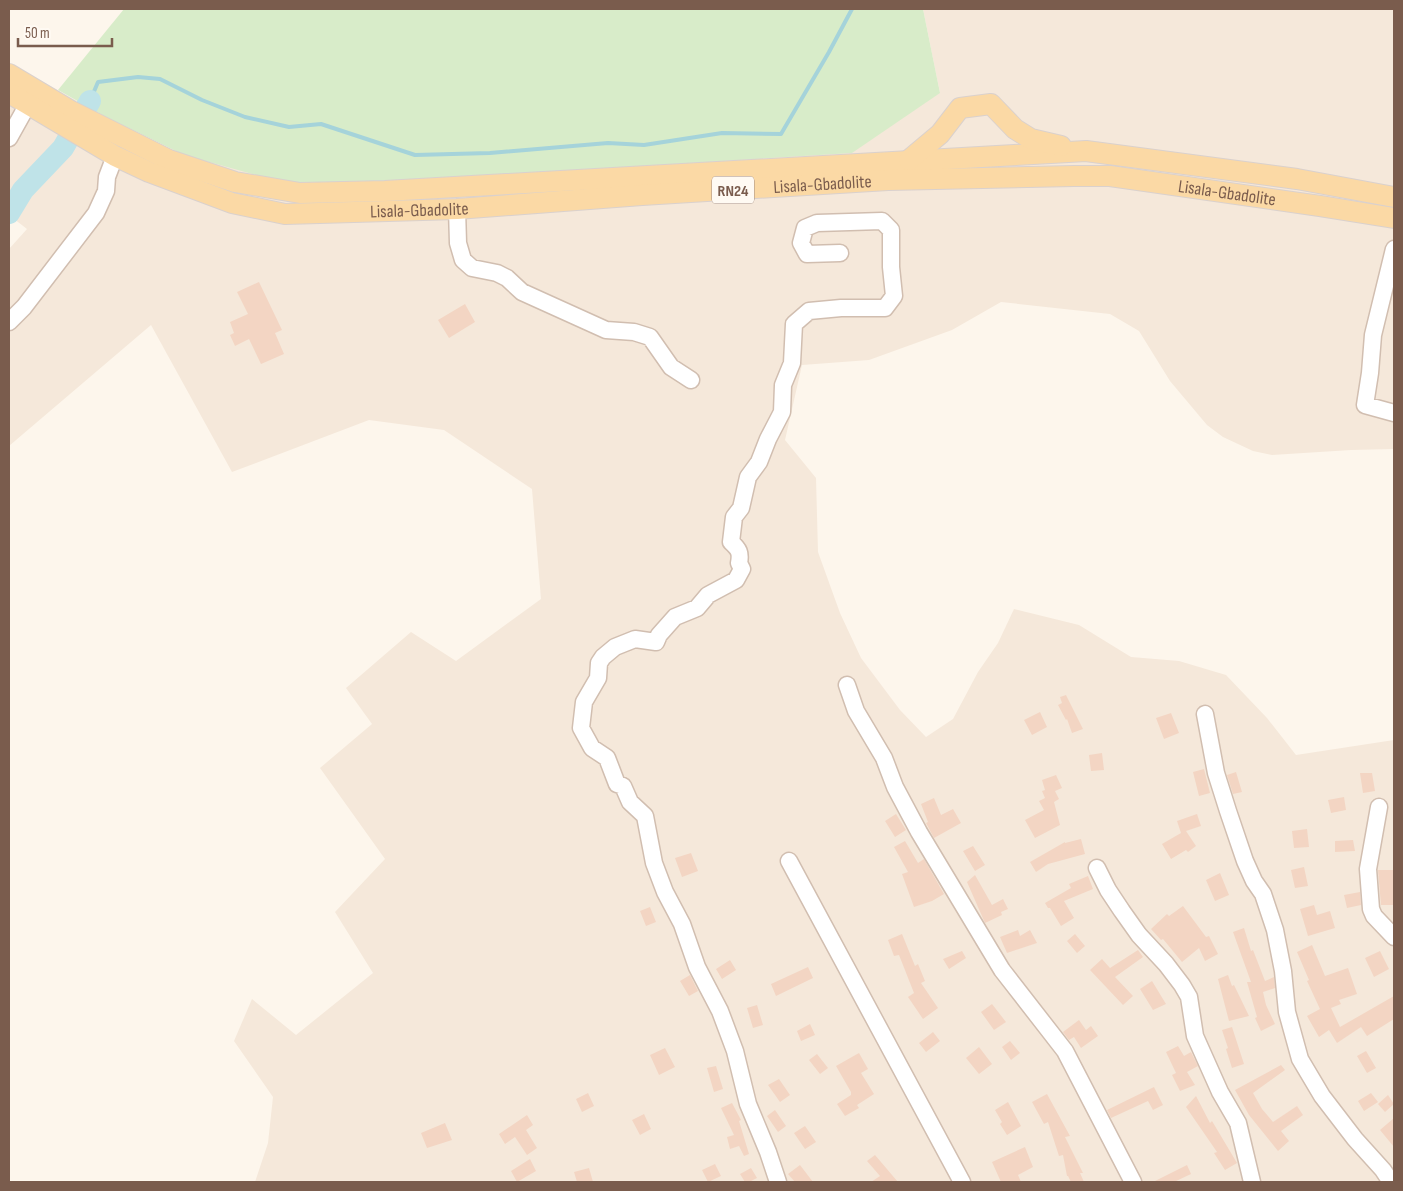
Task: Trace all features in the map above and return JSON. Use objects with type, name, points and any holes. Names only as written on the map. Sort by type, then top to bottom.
[{"type":"main road","name":"RN24","points":[[9,74],[67,119]]},
{"type":"main road","name":"RN24","points":[[9,93],[28,104],[67,119],[87,130]]},
{"type":"main road","points":[[910,160],[940,134],[960,108],[991,104],[1015,129],[1031,140],[1086,151]]},
{"type":"main road","name":"Lisala-Gbadolite","points":[[87,130],[235,182],[300,193],[757,171],[910,160],[1086,151],[1321,184],[1394,197]]},
{"type":"main road","name":"Lisala-Gbadolite","points":[[87,130],[115,156],[149,172],[232,203],[285,214],[458,210],[642,195],[888,180],[1110,176],[1394,218]]},
{"type":"main road","points":[[1320,206],[1321,184]]},
{"type":"street","points":[[9,138],[28,104]]},
{"type":"street","points":[[9,322],[24,307],[96,213],[106,191],[107,176],[115,156]]},
{"type":"street","points":[[458,210],[458,243],[460,252],[462,260],[472,268],[497,273],[522,292],[606,330],[634,332],[650,337],[671,367],[691,380]]},
{"type":"street","points":[[778,1182],[748,1104],[735,1051],[720,1011],[697,967],[682,924],[654,863],[645,816],[630,802],[623,786],[617,784],[607,758],[592,748],[581,728],[584,702],[598,678],[599,663],[603,656],[615,647],[635,639],[656,642],[659,635],[675,617],[697,608],[708,595],[736,580],[742,569],[738,563],[740,554],[738,547],[731,542],[734,517],[741,508],[748,477],[759,462],[782,412],[782,385],[792,362],[794,324],[809,310],[885,308],[894,296],[891,267],[892,230],[882,221],[817,223],[805,228],[801,243],[807,254],[840,253]]},
{"type":"street","points":[[1394,249],[1373,335],[1365,405],[1394,413]]},
{"type":"street","points":[[847,685],[856,711],[884,758],[895,786],[919,832],[1002,970],[1065,1051],[1134,1182]]},
{"type":"street","points":[[1205,714],[1216,774],[1245,860],[1254,881],[1263,894],[1275,930],[1283,971],[1286,1012],[1300,1059],[1322,1096],[1355,1139],[1392,1182]]},
{"type":"street","points":[[1379,807],[1368,869],[1371,909],[1374,916],[1394,937]]},
{"type":"street","points":[[789,861],[962,1182]]},
{"type":"street","points":[[1098,868],[1108,890],[1122,911],[1139,935],[1166,964],[1189,997],[1195,1036],[1220,1092],[1238,1123],[1252,1182]]},
{"type":"shaded area","points":[[923,9],[1394,9],[1394,449],[1272,455],[1253,451],[1223,437],[1207,425],[1170,381],[1139,331],[1110,314],[1001,302],[952,330],[869,360],[802,365],[785,440],[816,478],[818,552],[840,613],[861,658],[900,710],[926,737],[953,719],[978,672],[998,643],[1014,609],[1079,625],[1131,657],[1179,661],[1226,675],[1267,718],[1296,755],[1394,740],[1394,1182],[255,1182],[268,1143],[273,1097],[234,1041],[252,999],[296,1035],[373,973],[335,912],[385,859],[320,768],[372,724],[346,688],[411,632],[456,661],[541,599],[532,489],[444,430],[369,420],[232,472],[151,325],[9,446],[9,249],[27,229],[9,215],[9,63],[104,116],[184,155],[940,93]]},
{"type":"green space","points":[[124,9],[923,9],[940,93],[852,153],[299,187],[184,155],[104,116],[58,90]]},
{"type":"building","points":[[259,282],[282,330],[275,333],[284,354],[261,364],[249,339],[235,346],[230,335],[234,333],[230,322],[248,314],[237,292]]},
{"type":"building","points":[[465,304],[475,322],[449,338],[438,320]]},
{"type":"building","points":[[1066,695],[1083,729],[1072,733],[1067,719],[1058,705],[1062,703],[1060,697]]},
{"type":"building","points":[[1040,712],[1047,727],[1032,735],[1024,720]]},
{"type":"building","points":[[1171,713],[1179,733],[1164,739],[1156,718]]},
{"type":"building","points":[[1102,753],[1104,770],[1091,771],[1089,755]]},
{"type":"building","points":[[1204,769],[1210,793],[1199,796],[1193,772]]},
{"type":"building","points":[[1236,772],[1242,792],[1233,794],[1227,775]]},
{"type":"building","points":[[1360,773],[1372,773],[1375,791],[1363,793]]},
{"type":"building","points":[[1056,775],[1062,788],[1055,791],[1059,799],[1054,802],[1060,825],[1035,838],[1025,820],[1044,810],[1039,801],[1045,798],[1042,791],[1045,790],[1042,780]]},
{"type":"building","points":[[1344,797],[1346,810],[1331,813],[1328,800]]},
{"type":"building","points":[[934,798],[941,815],[953,809],[961,823],[934,838],[926,823],[928,822],[921,804]]},
{"type":"building","points":[[896,814],[906,830],[895,837],[885,821]]},
{"type":"building","points":[[1197,814],[1201,826],[1186,831],[1196,846],[1188,852],[1186,850],[1171,859],[1162,844],[1181,833],[1177,821]]},
{"type":"building","points":[[1307,829],[1309,847],[1294,848],[1292,831]]},
{"type":"building","points":[[1081,839],[1085,854],[1048,864],[1036,872],[1030,862],[1065,842]]},
{"type":"building","points":[[1353,840],[1355,851],[1335,852],[1335,841]]},
{"type":"building","points":[[905,841],[918,863],[924,859],[944,894],[932,901],[914,907],[902,874],[908,872],[894,847]]},
{"type":"building","points":[[973,846],[985,865],[975,871],[963,851]]},
{"type":"building","points":[[691,853],[698,871],[682,877],[675,858]]},
{"type":"building","points":[[1304,867],[1308,886],[1295,888],[1291,870]]},
{"type":"building","points":[[1378,870],[1394,870],[1394,905],[1381,905]]},
{"type":"building","points":[[1220,873],[1229,895],[1215,901],[1206,880]]},
{"type":"building","points":[[975,875],[992,905],[1003,899],[1008,909],[1001,912],[1002,915],[985,923],[967,882]]},
{"type":"building","points":[[1088,876],[1093,889],[1064,901],[1074,918],[1061,926],[1045,903],[1071,888],[1069,884]]},
{"type":"building","points":[[1360,892],[1361,905],[1347,908],[1344,895]]},
{"type":"building","points":[[1314,905],[1317,915],[1330,911],[1335,928],[1308,936],[1300,909]]},
{"type":"building","points":[[1183,906],[1206,937],[1209,936],[1218,954],[1205,961],[1199,948],[1182,962],[1163,939],[1161,940],[1151,929],[1167,914],[1169,916]]},
{"type":"building","points":[[650,907],[656,922],[646,926],[640,911]]},
{"type":"building","points":[[1244,928],[1251,951],[1253,950],[1265,981],[1274,977],[1275,988],[1263,992],[1266,1005],[1275,1024],[1261,1031],[1255,1018],[1257,1017],[1247,982],[1251,982],[1233,932]]},
{"type":"building","points":[[1018,930],[1020,936],[1030,930],[1037,943],[1007,953],[1000,937]]},
{"type":"building","points":[[902,934],[915,966],[918,964],[925,981],[921,983],[938,1008],[923,1019],[908,997],[914,993],[899,955],[894,956],[888,940]]},
{"type":"building","points":[[1075,934],[1085,946],[1077,953],[1067,941]]},
{"type":"building","points":[[1312,945],[1325,976],[1348,968],[1357,994],[1339,1000],[1341,1004],[1331,1008],[1340,1027],[1394,996],[1394,1019],[1367,1036],[1361,1027],[1337,1043],[1329,1030],[1319,1037],[1307,1016],[1320,1009],[1307,981],[1309,980],[1297,952]]},
{"type":"building","points":[[1138,950],[1143,957],[1115,977],[1133,996],[1123,1005],[1090,970],[1102,959],[1110,968]]},
{"type":"building","points":[[962,951],[966,958],[949,969],[943,959]]},
{"type":"building","points":[[1380,951],[1389,969],[1374,977],[1365,958]]},
{"type":"building","points":[[730,960],[736,970],[722,979],[716,969]]},
{"type":"building","points":[[808,967],[813,978],[776,996],[771,984]]},
{"type":"building","points":[[690,975],[698,991],[689,996],[680,981]]},
{"type":"building","points":[[1228,975],[1249,1016],[1229,1021],[1218,979]]},
{"type":"building","points":[[1152,981],[1166,1004],[1153,1010],[1140,989]]},
{"type":"building","points":[[992,1004],[1006,1022],[994,1030],[981,1012]]},
{"type":"building","points":[[757,1005],[763,1025],[753,1028],[747,1008]]},
{"type":"building","points":[[1079,1020],[1086,1030],[1091,1026],[1098,1036],[1081,1048],[1074,1037],[1069,1040],[1063,1032]]},
{"type":"building","points":[[810,1024],[815,1035],[801,1041],[797,1031]]},
{"type":"building","points":[[1232,1027],[1244,1064],[1232,1068],[1222,1030]]},
{"type":"building","points":[[933,1032],[940,1041],[926,1052],[919,1043]]},
{"type":"building","points":[[1010,1041],[1020,1053],[1011,1060],[1002,1047]]},
{"type":"building","points":[[1178,1046],[1184,1056],[1191,1052],[1198,1066],[1187,1072],[1195,1085],[1180,1091],[1172,1075],[1176,1073],[1166,1052]]},
{"type":"building","points":[[979,1047],[992,1064],[979,1074],[966,1058]]},
{"type":"building","points":[[665,1048],[675,1067],[659,1075],[650,1055]]},
{"type":"building","points":[[1366,1051],[1376,1068],[1367,1073],[1357,1056]]},
{"type":"building","points":[[859,1053],[868,1069],[861,1073],[874,1094],[857,1105],[859,1108],[845,1116],[837,1104],[851,1095],[851,1092],[836,1066]]},
{"type":"building","points":[[817,1054],[828,1068],[820,1074],[809,1060]]},
{"type":"building","points":[[1281,1065],[1285,1070],[1253,1093],[1262,1109],[1273,1122],[1297,1106],[1303,1115],[1281,1131],[1289,1141],[1278,1151],[1249,1115],[1235,1090]]},
{"type":"building","points":[[716,1066],[723,1089],[714,1092],[707,1068]]},
{"type":"building","points":[[779,1079],[790,1095],[780,1102],[768,1085]]},
{"type":"building","points":[[1154,1087],[1163,1105],[1153,1110],[1148,1101],[1111,1118],[1107,1110]]},
{"type":"building","points":[[588,1093],[594,1106],[582,1112],[576,1099]]},
{"type":"building","points":[[1371,1093],[1378,1102],[1364,1111],[1358,1101]]},
{"type":"building","points":[[1047,1094],[1070,1136],[1065,1137],[1083,1173],[1080,1173],[1084,1182],[1071,1182],[1067,1176],[1063,1155],[1059,1156],[1048,1122],[1044,1124],[1032,1102]]},
{"type":"building","points":[[1388,1095],[1394,1104],[1385,1112],[1378,1104]]},
{"type":"building","points":[[1196,1096],[1210,1123],[1212,1121],[1237,1163],[1225,1170],[1214,1153],[1217,1152],[1186,1107]]},
{"type":"building","points":[[1008,1102],[1021,1126],[1007,1135],[1000,1124],[1002,1122],[995,1110]]},
{"type":"building","points":[[732,1103],[741,1120],[739,1121],[749,1154],[744,1156],[739,1146],[730,1149],[727,1137],[734,1135],[721,1108]]},
{"type":"building","points":[[775,1110],[786,1126],[778,1132],[767,1116]]},
{"type":"building","points":[[644,1114],[651,1129],[640,1135],[632,1120]]},
{"type":"building","points":[[527,1115],[533,1125],[526,1130],[537,1148],[527,1155],[515,1137],[505,1144],[499,1134]]},
{"type":"building","points":[[1394,1118],[1394,1147],[1380,1130]]},
{"type":"building","points":[[445,1123],[452,1140],[427,1148],[421,1133]]},
{"type":"building","points":[[805,1126],[816,1142],[805,1149],[794,1133]]},
{"type":"building","points":[[1025,1147],[1033,1167],[1018,1175],[1021,1182],[1001,1182],[992,1162]]},
{"type":"building","points":[[875,1155],[898,1182],[871,1182],[880,1176],[867,1161]]},
{"type":"building","points":[[530,1159],[536,1171],[517,1182],[511,1171]]},
{"type":"building","points":[[715,1164],[721,1176],[708,1182],[702,1170]]},
{"type":"building","points":[[800,1165],[813,1182],[795,1182],[788,1174]]},
{"type":"building","points":[[1187,1165],[1191,1174],[1174,1182],[1153,1182]]},
{"type":"building","points":[[589,1168],[593,1182],[577,1182],[574,1172]]},
{"type":"building","points":[[751,1168],[757,1178],[745,1182],[740,1174]]},
{"type":"waterway","points":[[90,101],[98,82],[138,77],[160,79],[202,100],[245,117],[289,127],[321,124],[415,155],[490,153],[608,143],[644,145],[722,133],[781,134],[852,9]]},
{"type":"waterway","points":[[9,213],[23,190],[63,148],[90,101]]}]
